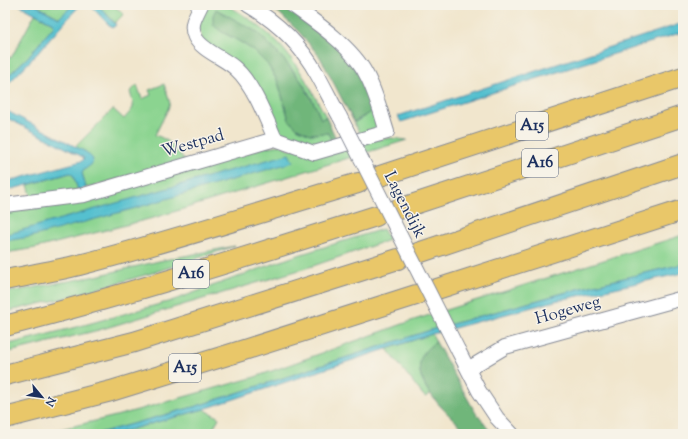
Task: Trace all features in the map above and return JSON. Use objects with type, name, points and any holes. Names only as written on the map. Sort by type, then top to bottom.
[{"type":"highway","name":"A15","points":[[380,176],[683,77]]},
{"type":"highway","name":"A16","points":[[396,210],[683,116]]},
{"type":"highway","points":[[418,253],[683,164]]},
{"type":"highway","points":[[5,280],[71,267],[111,256],[208,229],[358,182]]},
{"type":"highway","points":[[436,289],[683,210]]},
{"type":"highway","name":"A16","points":[[5,326],[38,318],[220,265],[376,216]]},
{"type":"highway","points":[[5,375],[134,342],[398,259]]},
{"type":"highway","name":"A15","points":[[5,418],[126,386],[416,295]]},
{"type":"street","points":[[201,5],[192,26],[193,33],[198,42],[210,52],[236,69],[251,87],[275,139],[314,153],[387,132],[372,84],[356,59],[321,26],[292,5]]},
{"type":"street","name":"Lagendijk","points":[[248,5],[262,13],[281,28],[301,50],[317,73],[479,391],[497,418],[512,434]]},
{"type":"street","name":"Westpad","points":[[5,205],[84,195],[275,139]]},
{"type":"street","name":"Hogeweg","points":[[468,369],[505,348],[683,298]]},
{"type":"green space","points":[[35,5],[73,5],[60,18]]},
{"type":"green space","points":[[98,5],[113,5],[124,14],[115,23]]},
{"type":"green space","points":[[203,5],[225,5],[249,19],[275,40],[303,75],[326,117],[321,119],[310,94],[296,74],[257,32],[222,32],[253,50],[268,65],[278,82],[289,120],[297,128],[310,134],[328,133],[333,143],[322,149],[284,138],[274,128],[256,91],[204,45],[196,20]]},
{"type":"green space","points":[[286,5],[349,56],[376,109],[354,122],[320,57],[299,32],[279,13],[267,6]]},
{"type":"green space","points":[[216,9],[257,32],[285,61],[301,81],[315,105],[321,119],[326,117],[338,143],[333,144],[328,133],[310,134],[297,128],[289,120],[278,82],[268,65],[253,50],[213,25],[213,15]]},
{"type":"green space","points":[[35,14],[53,23],[54,26],[28,57],[5,79],[5,55],[11,58]]},
{"type":"green space","points":[[164,84],[170,103],[155,135],[173,145],[185,161],[86,188],[82,173],[84,170],[86,152],[75,147],[113,109],[124,119],[133,107],[130,92],[137,85],[142,99],[151,95],[149,90]]},
{"type":"green space","points":[[376,109],[382,128],[361,135],[354,123]]},
{"type":"green space","points":[[391,138],[407,140],[157,217],[36,248],[5,253],[5,213],[108,195],[153,179],[266,147],[281,145],[289,149]]},
{"type":"green space","points":[[70,173],[73,175],[78,190],[32,198],[28,185]]},
{"type":"green space","points":[[383,229],[389,240],[313,266],[99,330],[5,353],[5,345],[171,301],[295,256]]},
{"type":"green space","points":[[683,235],[683,264],[578,289],[434,329],[197,406],[96,434],[40,434],[116,416],[255,377],[414,320]]},
{"type":"green space","points":[[235,246],[152,273],[65,298],[5,312],[5,292],[96,276],[159,261]]},
{"type":"green space","points":[[432,334],[436,342],[427,350],[420,364],[420,374],[430,394],[426,397],[387,349]]},
{"type":"green space","points":[[436,342],[474,410],[492,434],[470,434],[449,415],[428,391],[422,378],[420,365],[424,353]]},
{"type":"green space","points":[[204,409],[219,418],[210,434],[114,434]]},
{"type":"water","points":[[19,5],[35,5],[59,18],[73,5],[80,5],[36,55],[5,87],[5,79],[28,57],[54,26],[53,23]]},
{"type":"water","points":[[90,5],[98,5],[116,25],[112,28]]},
{"type":"water","points":[[683,23],[683,32],[401,122],[398,116]]},
{"type":"water","points":[[5,110],[86,152],[93,159],[92,164],[82,173],[86,188],[78,190],[73,175],[70,173],[5,191],[5,182],[82,161],[84,159],[83,157],[5,117]]},
{"type":"water","points":[[289,154],[293,162],[30,237],[5,241],[5,235]]},
{"type":"water","points":[[683,264],[683,273],[555,301],[432,334],[204,409],[114,434],[96,434],[197,406],[434,329],[578,289]]}]
